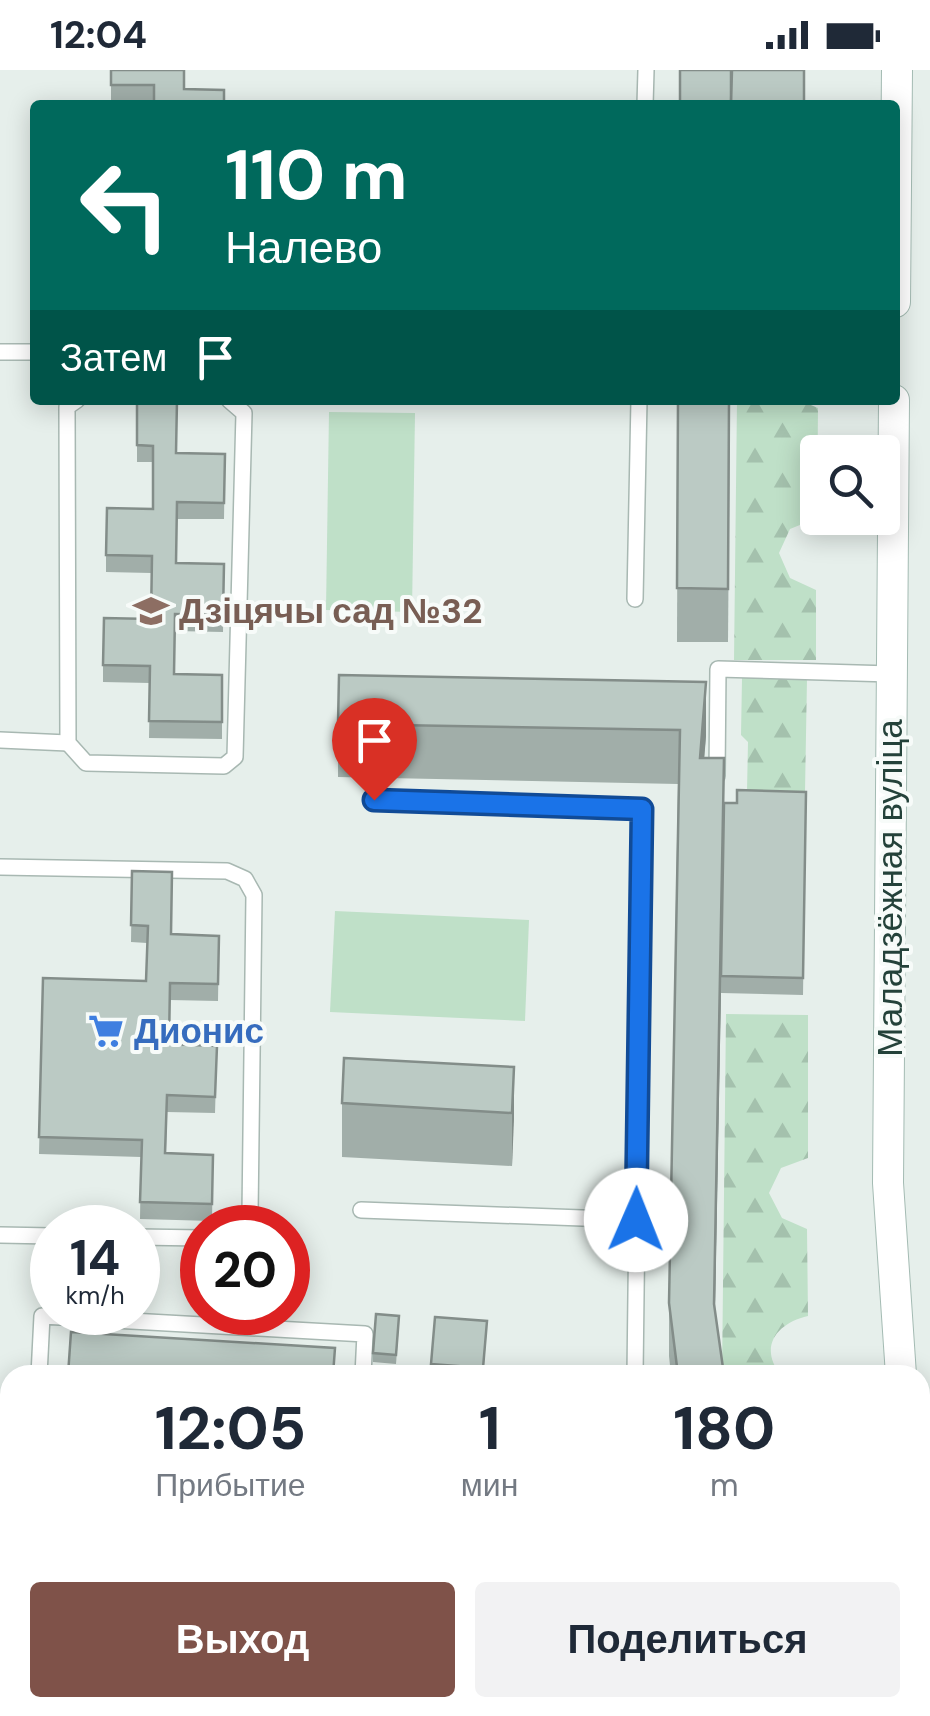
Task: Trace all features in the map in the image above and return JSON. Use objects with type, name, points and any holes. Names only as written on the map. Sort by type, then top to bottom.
[{"type":"main road","points":[[897,70],[897,100]]},
{"type":"main road","name":"Маладзёжная вуліца","points":[[894,405],[888,1183],[900,1365]]},
{"type":"lane","points":[[645,100],[646,70]]},
{"type":"lane","points":[[0,352],[30,352]]},
{"type":"lane","points":[[70,405],[68,743],[86,763],[224,766],[235,757],[244,412],[235,405]]},
{"type":"lane","points":[[635,599],[639,405]]},
{"type":"lane","points":[[716,804],[718,669],[891,674]]},
{"type":"lane","points":[[0,740],[68,743]]},
{"type":"lane","points":[[374,800],[642,809],[635,1365]]},
{"type":"lane","points":[[6,867],[227,871],[245,879],[254,894],[250,1205]]},
{"type":"lane","points":[[361,1210],[636,1220]]},
{"type":"lane","points":[[2,1235],[30,1236]]},
{"type":"lane","points":[[40,1365],[42,1316],[365,1334],[363,1365]]},
{"type":"green space","points":[[737,405],[818,408],[818,435],[800,435],[800,525],[790,529],[779,553],[790,578],[816,590],[816,660],[734,660]]},
{"type":"green space","points":[[329,412],[415,413],[412,612],[326,610]]},
{"type":"green space","points":[[742,678],[807,679],[805,792],[747,791],[748,742],[741,735]]},
{"type":"green space","points":[[335,911],[529,920],[525,1021],[330,1012]]},
{"type":"green space","points":[[726,1014],[808,1015],[808,1158],[781,1168],[769,1193],[782,1218],[807,1229],[808,1316],[787,1324],[774,1338],[774,1365],[722,1365]]},
{"type":"building","points":[[111,70],[184,70],[184,89],[224,90],[224,100],[154,100],[154,85],[111,85]]},
{"type":"building","points":[[680,70],[731,70],[731,100],[680,100]]},
{"type":"building","points":[[732,70],[804,70],[804,100],[731,100]]},
{"type":"building","points":[[137,405],[177,405],[176,453],[225,454],[224,503],[177,502],[176,563],[224,564],[223,615],[175,614],[174,674],[222,675],[222,722],[149,721],[150,666],[103,665],[104,618],[151,619],[152,556],[106,555],[107,508],[153,509],[153,446],[137,445]]},
{"type":"building","points":[[678,405],[729,405],[728,589],[677,588]]},
{"type":"building","points":[[339,675],[706,682],[700,758],[724,758],[714,1304],[723,1365],[677,1365],[669,1303],[680,730],[338,724]]},
{"type":"building","points":[[737,790],[806,792],[803,978],[721,976],[724,803],[737,803]]},
{"type":"building","name":"Дионис","points":[[132,871],[172,872],[171,934],[219,936],[218,984],[170,983],[169,1044],[217,1046],[215,1097],[167,1095],[165,1153],[213,1155],[212,1204],[140,1202],[142,1140],[39,1137],[43,978],[146,981],[148,926],[131,925]]},
{"type":"building","points":[[344,1058],[514,1067],[512,1113],[342,1103]]},
{"type":"building","points":[[376,1314],[399,1316],[396,1355],[373,1353]]},
{"type":"building","points":[[435,1317],[487,1321],[483,1365],[431,1364]]},
{"type":"building","points":[[71,1335],[120,1335],[335,1348],[334,1365],[69,1365]]},
{"type":"place","name":"Дзіцячы сад №32","points":[[151,611]]},
{"type":"place","name":"Дионис","points":[[106,1031]]},
{"type":"route","points":[[374,800],[642,809],[636,1220]]}]
